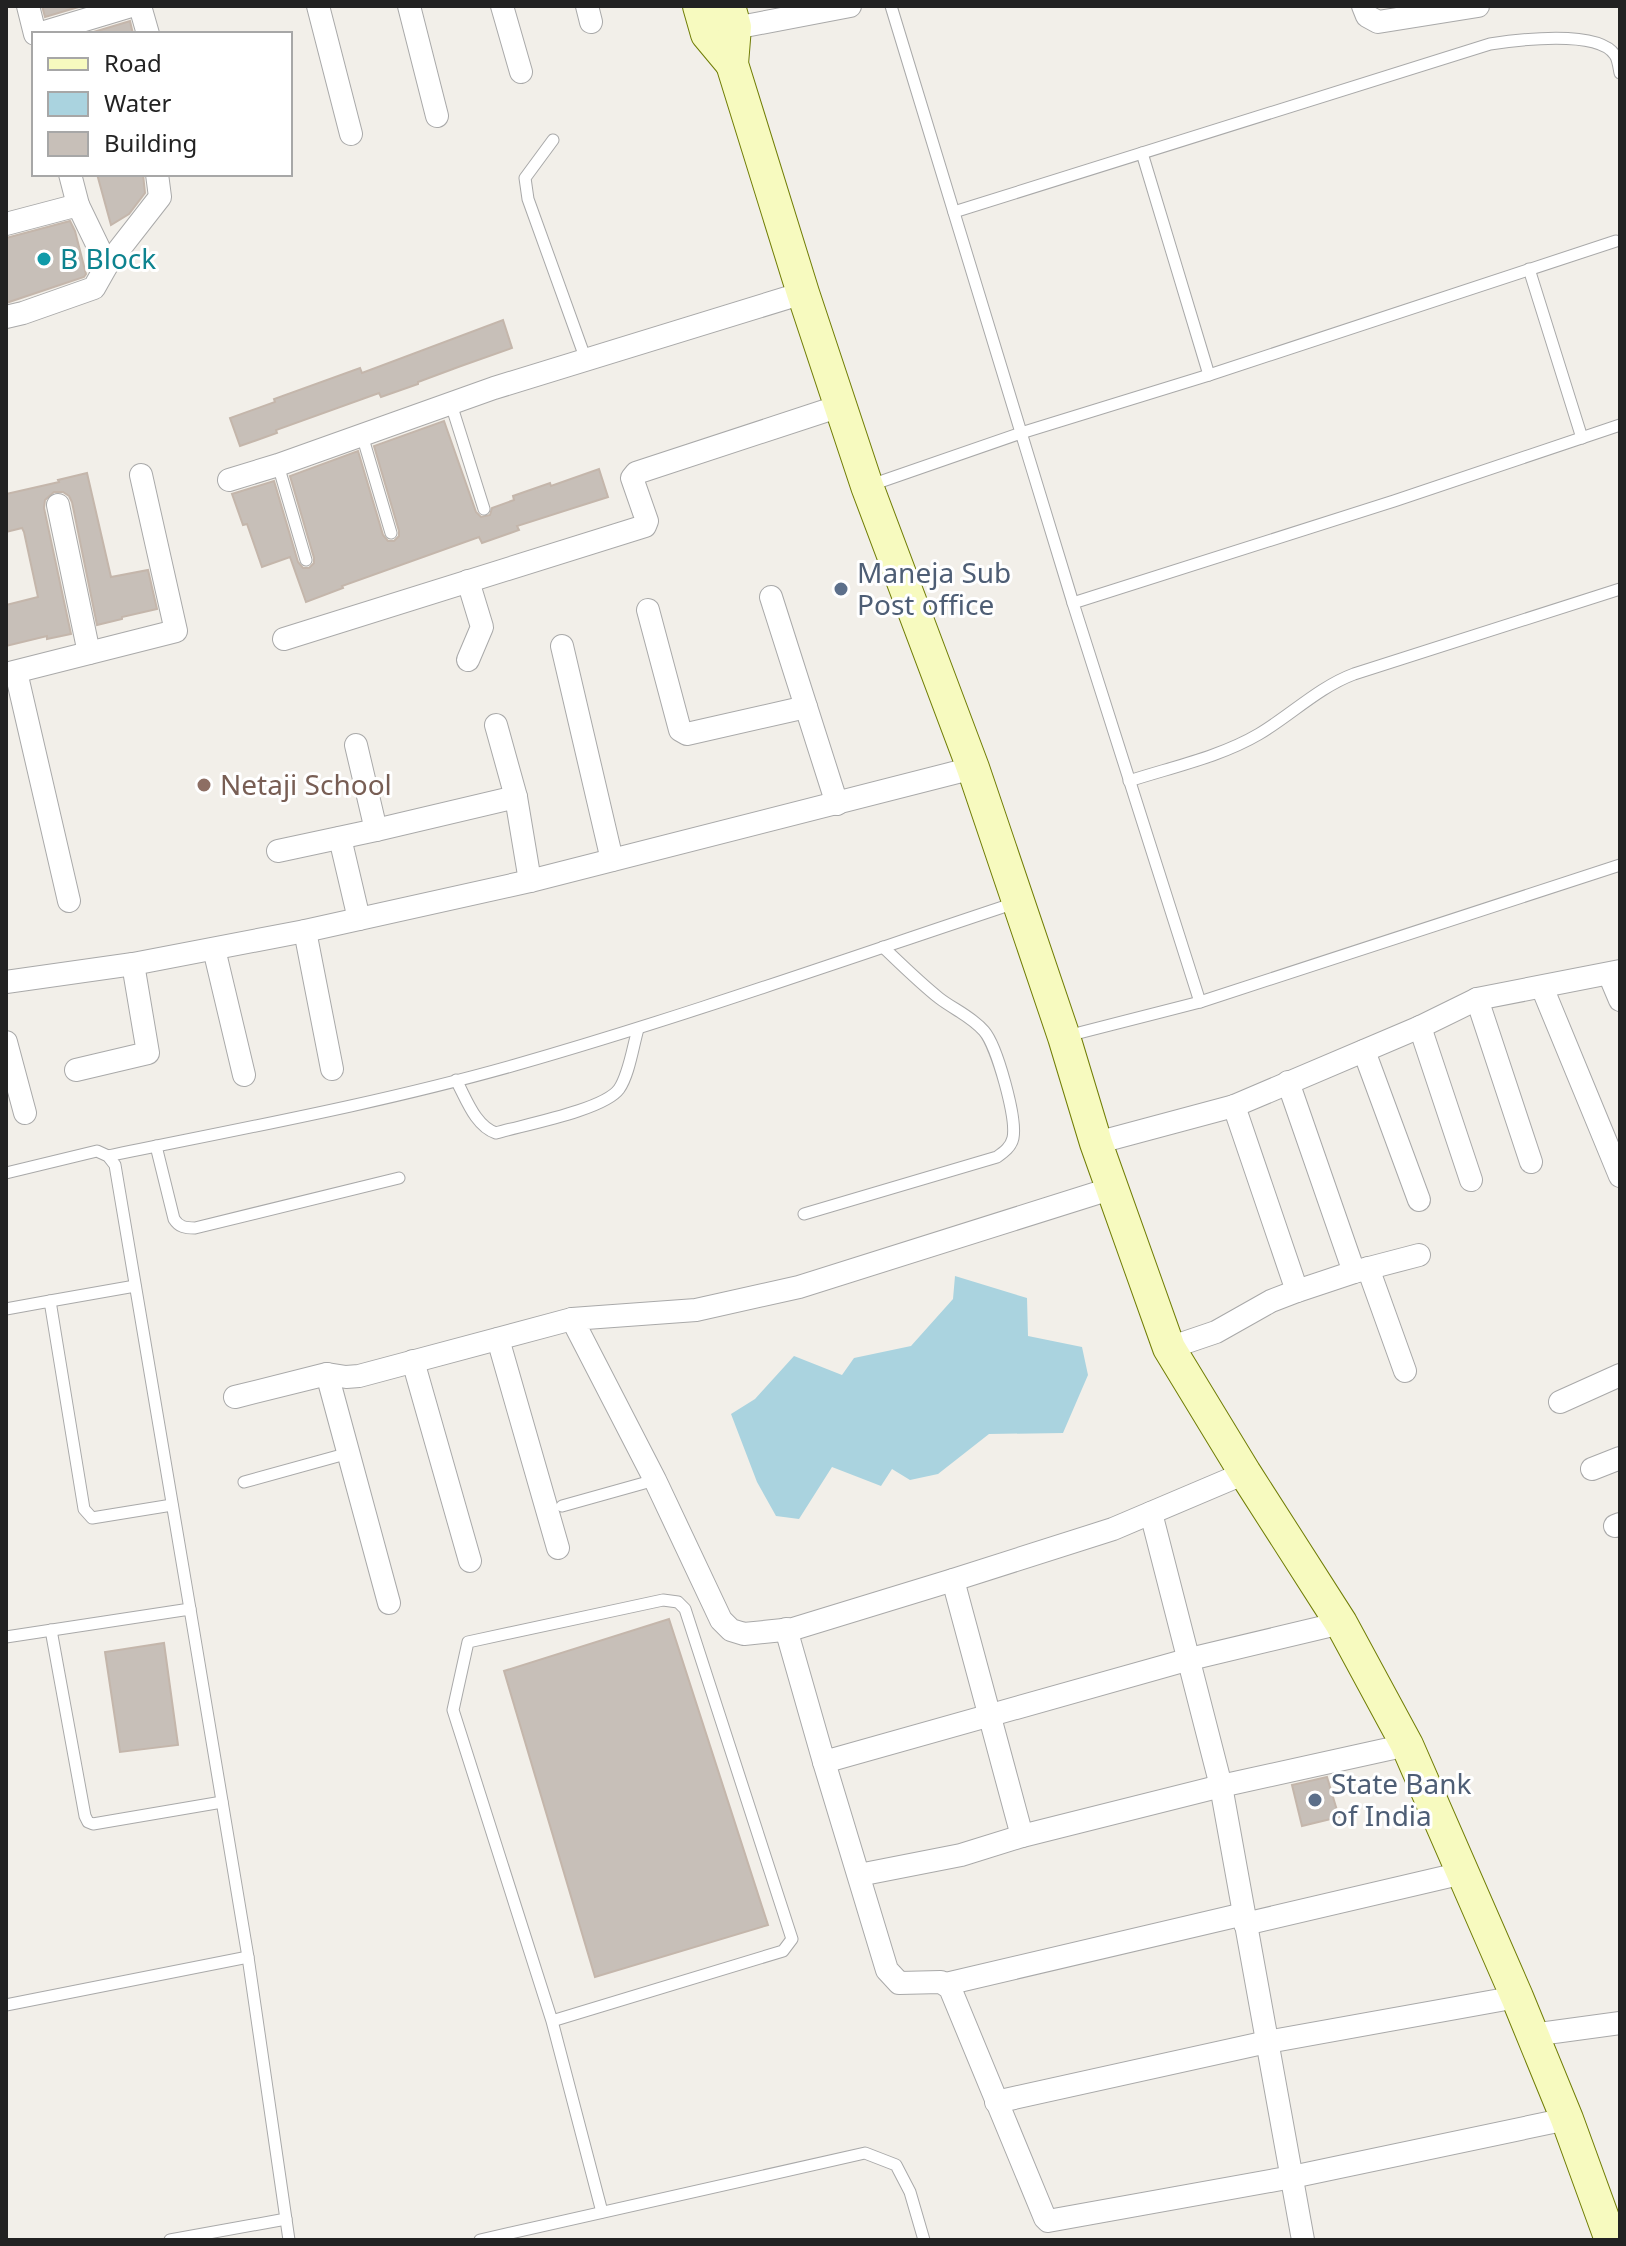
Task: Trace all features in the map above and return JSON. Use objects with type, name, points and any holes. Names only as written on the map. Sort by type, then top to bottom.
[{"type":"street","points":[[28,6],[36,32]]},
{"type":"street","points":[[44,32],[131,6]]},
{"type":"street","points":[[140,6],[147,32]]},
{"type":"street","points":[[318,6],[351,134]]},
{"type":"street","points":[[409,6],[437,116]]},
{"type":"street","points":[[502,6],[521,72]]},
{"type":"street","points":[[850,6],[718,18],[803,293],[867,486],[973,768],[1064,1037],[1096,1143],[1169,1348],[1341,1623],[1407,1745],[1517,1997],[1567,2119],[1611,2240]]},
{"type":"street","points":[[1363,6],[1367,16],[1378,22],[1478,6]]},
{"type":"street","points":[[71,176],[78,205],[107,265]]},
{"type":"street","points":[[6,317],[94,288],[107,265],[160,197],[157,176]]},
{"type":"street","points":[[6,224],[78,205]]},
{"type":"street","points":[[229,480],[586,360],[803,293]]},
{"type":"street","points":[[284,639],[645,526],[647,521],[632,478],[636,473],[840,406]]},
{"type":"street","points":[[69,901],[9,673],[176,631],[141,475]]},
{"type":"street","points":[[58,505],[89,653]]},
{"type":"street","points":[[468,581],[482,627],[468,660]]},
{"type":"street","points":[[771,597],[837,804]]},
{"type":"street","points":[[648,610],[683,733],[806,707]]},
{"type":"street","points":[[562,646],[612,860]]},
{"type":"street","points":[[496,725],[516,797],[530,881]]},
{"type":"street","points":[[356,745],[376,830]]},
{"type":"street","points":[[6,982],[133,964],[305,931],[530,881],[973,768]]},
{"type":"street","points":[[278,851],[516,797]]},
{"type":"street","points":[[340,838],[359,919]]},
{"type":"street","points":[[305,931],[332,1069]]},
{"type":"street","points":[[214,949],[244,1075]]},
{"type":"street","points":[[76,1070],[148,1053],[133,964]]},
{"type":"street","points":[[1096,1143],[1234,1106],[1420,1027],[1477,999],[1615,972],[1620,1000]]},
{"type":"street","points":[[1542,987],[1620,1176]]},
{"type":"street","points":[[1477,999],[1531,1162]]},
{"type":"street","points":[[1420,1027],[1471,1180]]},
{"type":"street","points":[[6,1042],[25,1113]]},
{"type":"street","points":[[1364,1051],[1419,1200]]},
{"type":"street","points":[[1288,1082],[1361,1270],[1405,1371]]},
{"type":"street","points":[[1234,1106],[1297,1291]]},
{"type":"street","points":[[235,1397],[327,1374],[359,1376],[572,1319],[696,1310],[799,1287],[1113,1188]]},
{"type":"street","points":[[1169,1348],[1216,1332],[1271,1301],[1297,1291],[1419,1255]]},
{"type":"street","points":[[572,1319],[655,1480],[721,1620],[731,1630],[744,1634],[793,1629],[1113,1529],[1245,1473]]},
{"type":"street","points":[[498,1339],[558,1548]]},
{"type":"street","points":[[413,1361],[470,1561]]},
{"type":"street","points":[[327,1374],[389,1603]]},
{"type":"street","points":[[1560,1402],[1620,1375]]},
{"type":"street","points":[[1592,1469],[1620,1458]]},
{"type":"street","points":[[1151,1513],[1221,1786],[1303,2240]]},
{"type":"street","points":[[953,1580],[1022,1836]]},
{"type":"street","points":[[824,1762],[1190,1659],[1341,1623]]},
{"type":"street","points":[[786,1629],[887,1970],[899,1983],[941,1982],[950,1988],[1048,2221],[1292,2177],[1567,2119]]},
{"type":"street","points":[[859,1875],[961,1855],[1022,1836],[1221,1786],[1407,1745]]},
{"type":"street","points":[[946,1984],[1463,1873]]},
{"type":"street","points":[[996,2102],[1267,2042],[1517,1997]]},
{"type":"street","points":[[1532,2035],[1620,2023]]},
{"type":"lane","points":[[891,6],[1073,603],[1200,1002]]},
{"type":"lane","points":[[954,212],[1490,44],[1538,38],[1595,42],[1615,55],[1620,73]]},
{"type":"lane","points":[[553,140],[525,178],[525,186],[586,360]]},
{"type":"lane","points":[[1142,153],[1209,375]]},
{"type":"lane","points":[[867,486],[1021,433],[1209,375],[1616,241]]},
{"type":"lane","points":[[1529,269],[1582,438]]},
{"type":"lane","points":[[451,404],[484,509]]},
{"type":"lane","points":[[1073,603],[1620,425]]},
{"type":"lane","points":[[362,435],[391,533]]},
{"type":"lane","points":[[278,465],[306,560]]},
{"type":"lane","points":[[1129,781],[1210,755],[1248,739],[1339,680],[1620,589]]},
{"type":"lane","points":[[1064,1037],[1200,1002],[1620,865]]},
{"type":"lane","points":[[108,1156],[393,1097],[456,1080],[638,1029],[1018,902]]},
{"type":"lane","points":[[804,1214],[997,1157],[1008,1149],[1013,1138],[1013,1117],[997,1056],[986,1033],[972,1019],[941,1000],[883,947]]},
{"type":"lane","points":[[456,1080],[480,1124],[496,1133],[592,1106],[608,1098],[619,1089],[638,1029]]},
{"type":"lane","points":[[156,1146],[174,1219],[185,1228],[399,1178]]},
{"type":"lane","points":[[6,1173],[97,1151],[108,1156],[115,1165],[248,1957],[289,2240]]},
{"type":"lane","points":[[6,1309],[135,1286]]},
{"type":"lane","points":[[50,1301],[87,1515],[92,1518],[172,1505]]},
{"type":"lane","points":[[244,1482],[349,1453]]},
{"type":"lane","points":[[562,1506],[655,1480]]},
{"type":"lane","points":[[552,2021],[783,1951],[792,1939],[685,1609],[678,1602],[663,1600],[468,1642],[453,1710],[552,2021],[602,2212]]},
{"type":"lane","points":[[6,1637],[190,1609]]},
{"type":"lane","points":[[51,1630],[88,1822],[93,1824],[222,1802]]},
{"type":"lane","points":[[6,2005],[248,1957]]},
{"type":"lane","points":[[480,2240],[865,2153],[896,2165],[910,2192],[924,2240]]},
{"type":"lane","points":[[170,2240],[286,2219]]},
{"type":"water","points":[[955,1276],[1027,1298],[1028,1336],[1082,1347],[1088,1375],[1063,1433],[989,1434],[938,1474],[910,1480],[892,1469],[881,1486],[832,1467],[799,1519],[776,1516],[757,1482],[731,1414],[755,1399],[794,1356],[842,1375],[854,1358],[911,1346],[953,1299]]},
{"type":"building","points":[[42,6],[82,6],[45,17]]},
{"type":"building","points":[[130,21],[133,32],[94,32]]},
{"type":"building","points":[[98,176],[143,176],[145,193],[129,214],[111,225]]},
{"type":"building","name":"B Block","points":[[70,221],[86,274],[84,277],[6,303],[6,238]]},
{"type":"building","points":[[503,320],[512,348],[381,397],[379,393],[276,430],[277,433],[240,446],[230,418],[360,368],[362,373]]},
{"type":"building","points":[[444,421],[476,512],[481,517],[490,515],[492,508],[514,500],[513,496],[599,469],[608,497],[517,526],[519,530],[482,543],[479,537],[306,602],[290,557],[262,567],[247,524],[243,525],[232,494],[274,481],[298,562],[303,568],[309,568],[314,558],[290,476],[358,451],[383,535],[388,541],[394,541],[399,531],[374,446]]},
{"type":"building","points":[[87,473],[111,577],[148,570],[157,609],[97,625],[72,502],[63,492],[54,492],[45,500],[44,508],[71,634],[6,646],[6,605],[38,597],[24,532],[22,528],[6,532],[6,494]]},
{"type":"building","points":[[669,1619],[768,1925],[595,1977],[504,1671]]},
{"type":"building","points":[[164,1643],[178,1745],[120,1752],[105,1652]]},
{"type":"building","name":"State Bank of India","points":[[1327,1777],[1339,1817],[1302,1826],[1292,1785]]},
{"type":"place","name":"B Block","points":[[44,259]]},
{"type":"place","name":"Maneja Sub Post office","points":[[841,589]]},
{"type":"place","name":"Netaji School","points":[[204,785]]},
{"type":"place","name":"State Bank of India","points":[[1315,1800]]}]
